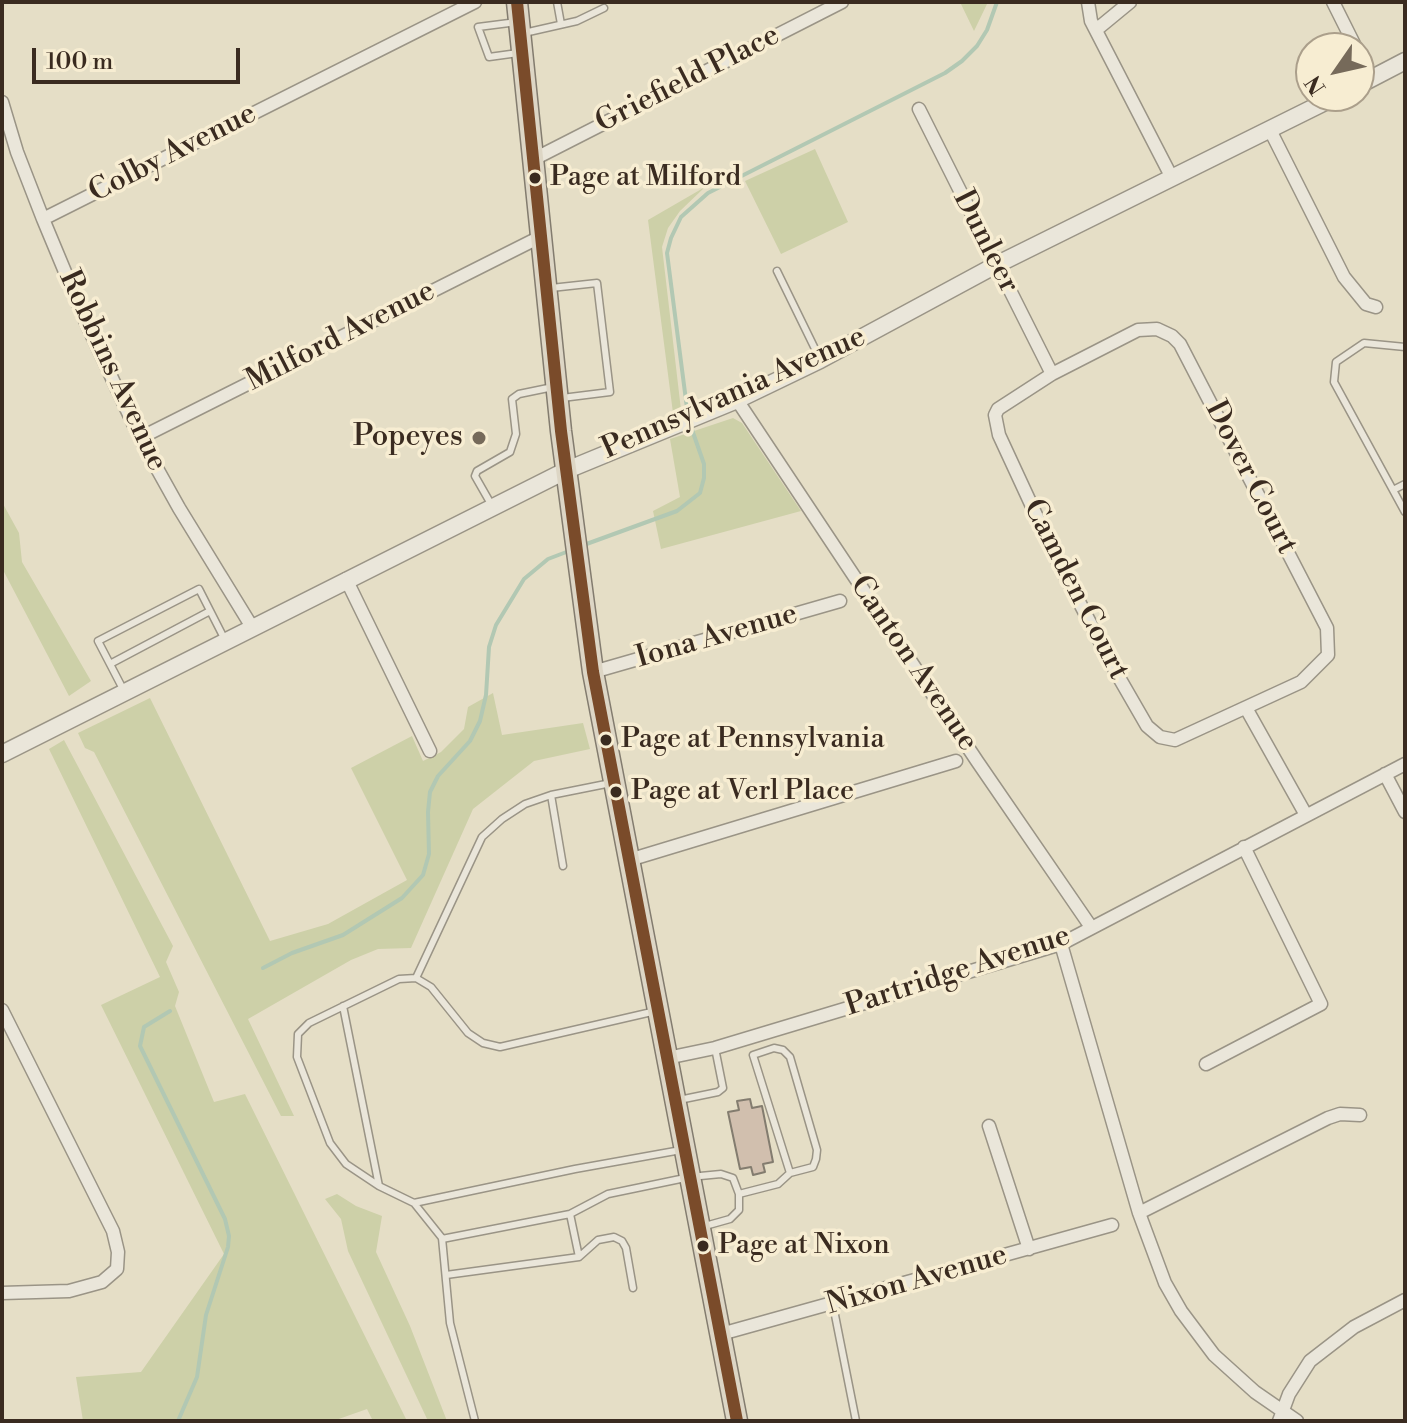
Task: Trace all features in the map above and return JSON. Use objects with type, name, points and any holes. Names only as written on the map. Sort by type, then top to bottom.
[{"type":"main road","points":[[519,28],[557,392],[593,672],[737,1421]]},
{"type":"street","name":"Colby Avenue","points":[[43,219],[475,2]]},
{"type":"street","name":"Griefield Place","points":[[534,159],[842,2]]},
{"type":"street","points":[[1088,2],[1091,21],[1171,176]]},
{"type":"street","points":[[1096,30],[1130,2]]},
{"type":"street","points":[[1333,2],[1348,32]]},
{"type":"street","points":[[1375,77],[1405,61]]},
{"type":"street","name":"Robbins Avenue","points":[[2,102],[43,219],[88,327],[140,438],[252,627]]},
{"type":"street","name":"Dunleer","points":[[919,109],[1052,374]]},
{"type":"street","name":"Pennsylvania Avenue","points":[[2,754],[567,470],[737,400],[820,360],[996,265],[1305,112]]},
{"type":"street","points":[[1270,130],[1344,277],[1366,304],[1376,307]]},
{"type":"street","name":"Milford Avenue","points":[[140,438],[542,236]]},
{"type":"street","name":"Dover Court","points":[[1052,374],[1138,330],[1157,329],[1180,344],[1327,628],[1328,655],[1323,663],[1301,682],[1246,708]]},
{"type":"street","name":"Camden Court","points":[[1052,374],[998,409],[995,415],[999,435],[1055,556],[1147,726],[1160,737],[1175,740],[1246,708]]},
{"type":"street","name":"Canton Avenue","points":[[737,400],[1091,927]]},
{"type":"street","points":[[346,579],[430,751]]},
{"type":"street","name":"Iona Avenue","points":[[593,672],[840,601]]},
{"type":"street","points":[[1246,708],[1306,815]]},
{"type":"street","points":[[629,860],[956,761]]},
{"type":"street","name":"Partridge Avenue","points":[[667,1058],[715,1048],[1061,944],[1405,764]]},
{"type":"street","points":[[1385,774],[1405,812]]},
{"type":"street","points":[[1206,1064],[1321,1004],[1244,847]]},
{"type":"street","points":[[1061,944],[1156,1263],[1181,1311],[1214,1355],[1281,1416],[1297,1421]]},
{"type":"street","points":[[2,1010],[113,1231],[118,1252],[117,1269],[102,1282],[69,1291],[2,1293]]},
{"type":"street","points":[[1139,1213],[1328,1118],[1340,1114],[1360,1115]]},
{"type":"street","points":[[989,1126],[1029,1249]]},
{"type":"street","name":"Nixon Avenue","points":[[721,1334],[1112,1225]]},
{"type":"street","points":[[1281,1416],[1299,1375],[1310,1361],[1354,1327],[1403,1306]]},
{"type":"lane","points":[[557,2],[561,24]]},
{"type":"lane","points":[[519,28],[489,57],[478,27],[519,28],[561,24],[577,21],[604,8]]},
{"type":"lane","points":[[777,271],[820,360]]},
{"type":"lane","points":[[493,507],[475,476],[477,471],[510,452],[516,434],[512,399],[519,394],[610,392],[597,283],[547,288]]},
{"type":"lane","points":[[1405,347],[1364,343],[1336,362],[1334,382],[1405,512]]},
{"type":"lane","points":[[1393,490],[1405,484]]},
{"type":"lane","points":[[124,692],[98,641],[199,589],[225,640]]},
{"type":"lane","points":[[110,664],[210,611]]},
{"type":"lane","points":[[416,978],[482,837],[525,804],[551,795],[614,782]]},
{"type":"lane","points":[[551,795],[563,866]]},
{"type":"lane","points":[[475,1421],[450,1323],[442,1239],[414,1203],[379,1186],[346,1164],[330,1143],[297,1057],[298,1034],[309,1023],[399,979],[416,978],[431,987],[468,1033],[483,1043],[500,1047],[658,1010]]},
{"type":"lane","points":[[343,1006],[379,1186]]},
{"type":"lane","points":[[747,1038],[790,1173]]},
{"type":"lane","points":[[675,1101],[718,1092],[723,1088],[715,1048]]},
{"type":"lane","points":[[739,1194],[778,1184],[790,1173],[813,1167],[817,1150],[790,1057],[783,1050],[774,1048],[753,1055]]},
{"type":"lane","points":[[414,1203],[575,1169],[685,1150]]},
{"type":"lane","points":[[442,1239],[570,1214],[608,1194],[690,1177],[721,1174],[733,1178],[739,1194],[739,1210],[730,1219],[700,1228]]},
{"type":"lane","points":[[570,1214],[579,1257]]},
{"type":"lane","points":[[446,1275],[579,1257],[598,1240],[614,1237],[622,1241],[626,1248],[633,1288]]},
{"type":"lane","points":[[833,1305],[856,1421]]},
{"type":"green space","points":[[960,2],[988,2],[974,31]]},
{"type":"green space","points":[[815,149],[848,222],[781,254],[745,181]]},
{"type":"green space","points":[[705,187],[680,211],[668,228],[662,247],[681,410],[673,413],[648,220]]},
{"type":"green space","points":[[733,418],[742,423],[801,511],[661,549],[653,511],[680,497],[670,439]]},
{"type":"green space","points":[[2,502],[19,533],[22,562],[91,681],[69,696],[2,568]]},
{"type":"green space","points":[[493,693],[502,735],[583,723],[590,749],[534,761],[473,809],[411,948],[378,949],[351,960],[248,1019],[294,1116],[281,1116],[94,752],[85,748],[78,733],[150,698],[270,941],[328,924],[407,880],[351,768],[412,736],[423,761],[441,752],[464,729],[468,707]]},
{"type":"green space","points":[[64,740],[173,946],[166,962],[179,992],[175,1006],[214,1102],[245,1094],[407,1421],[373,1421],[367,1409],[333,1421],[83,1421],[76,1377],[141,1372],[224,1254],[101,1005],[160,977],[49,749]]},
{"type":"green space","points":[[337,1194],[356,1206],[382,1216],[376,1252],[410,1326],[447,1421],[428,1421],[348,1251],[341,1219],[325,1199]]},
{"type":"building","points":[[750,1099],[752,1108],[762,1106],[773,1162],[763,1164],[765,1172],[753,1175],[751,1167],[740,1169],[728,1112],[739,1110],[737,1101]]},
{"type":"waterway","points":[[688,416],[667,253],[681,217],[708,193],[945,73],[977,46],[987,30],[997,2]]},
{"type":"waterway","points":[[581,546],[677,511],[700,493],[704,464],[690,424]]},
{"type":"waterway","points":[[263,968],[292,953],[343,935],[402,898],[423,875],[429,854],[430,792],[438,776],[470,741],[480,721],[486,695],[489,647],[496,625],[524,579],[548,559],[569,551]]},
{"type":"waterway","points":[[170,1011],[144,1027],[140,1046],[225,1219],[229,1236],[206,1315],[197,1377],[178,1421]]},
{"type":"transit line","points":[[517,2],[561,431],[593,672],[737,1421]]},
{"type":"place","name":"Page at Milford","points":[[535,178]]},
{"type":"place","name":"Popeyes","points":[[479,438]]},
{"type":"place","name":"Page at Pennsylvania","points":[[606,740]]},
{"type":"place","name":"Page at Verl Place","points":[[616,792]]},
{"type":"place","name":"Page at Nixon","points":[[703,1246]]}]
